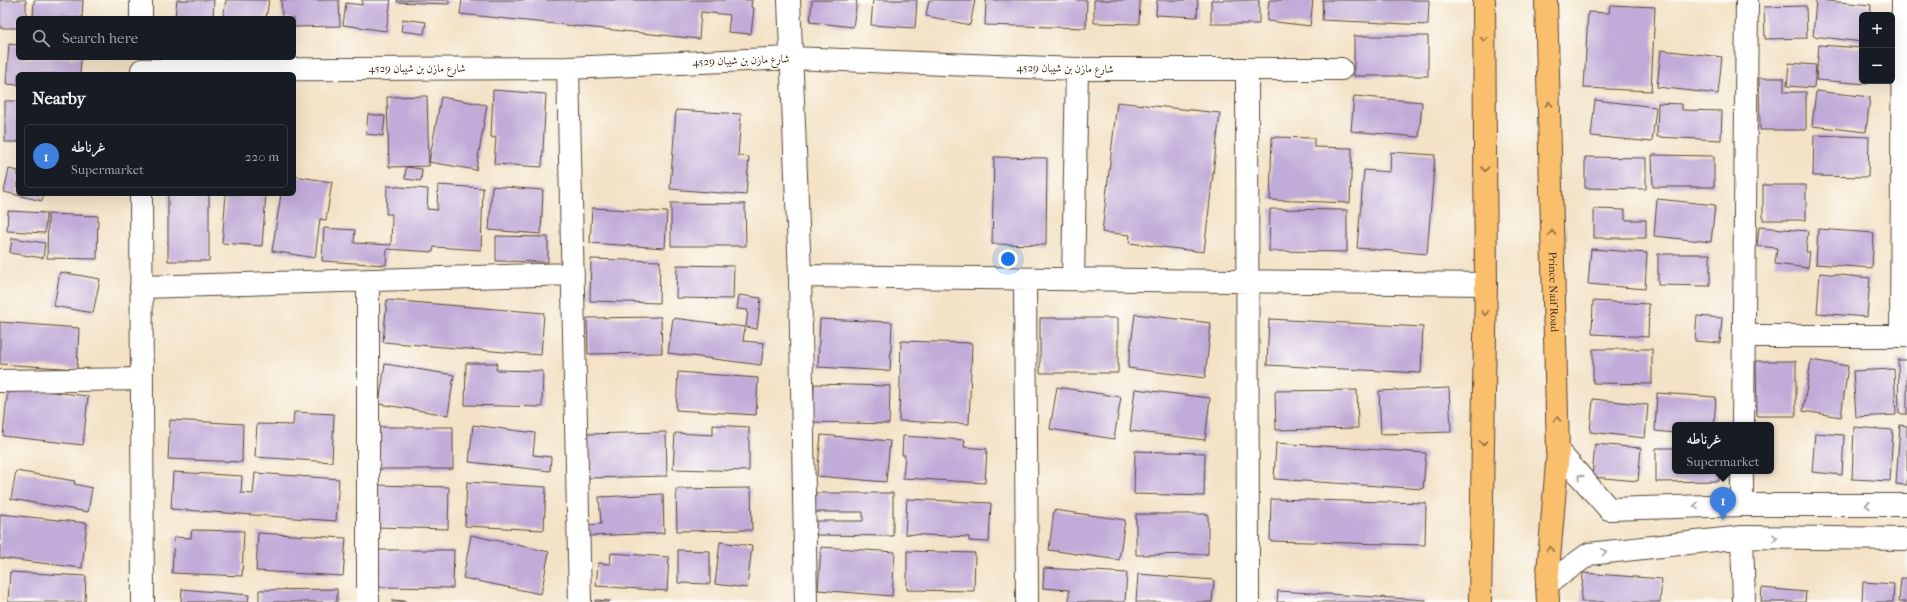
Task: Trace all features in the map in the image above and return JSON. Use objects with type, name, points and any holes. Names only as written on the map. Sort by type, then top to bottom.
[{"type":"main road","points":[[1480,602],[1486,284],[1484,0]]},
{"type":"main road","name":"Prince Naif Road","points":[[1546,0],[1558,451],[1547,596]]},
{"type":"main road","points":[[1481,560],[1484,602]]},
{"type":"street","points":[[141,0],[141,16]]},
{"type":"street","points":[[789,0],[790,58],[800,276],[806,602]]},
{"type":"street","points":[[1743,422],[1747,0]]},
{"type":"street","points":[[1744,336],[1904,336],[1903,0]]},
{"type":"street","name":"شارع مازن بن شيبان 4529","points":[[141,67],[568,68],[790,58],[1077,69],[1341,69]]},
{"type":"street","points":[[568,68],[580,602]]},
{"type":"street","points":[[1073,279],[1077,69]]},
{"type":"street","points":[[1247,69],[1248,602]]},
{"type":"street","points":[[141,196],[143,602]]},
{"type":"street","points":[[141,287],[573,274]]},
{"type":"street","points":[[800,276],[1486,284]]},
{"type":"street","points":[[1024,279],[1027,602]]},
{"type":"street","points":[[368,280],[368,602]]},
{"type":"street","points":[[0,381],[142,379]]},
{"type":"street","points":[[1558,451],[1609,508],[1742,505],[1907,505]]},
{"type":"street","points":[[1742,474],[1742,505]]},
{"type":"street","points":[[1547,596],[1589,554],[1742,537],[1907,539]]},
{"type":"street","points":[[1742,537],[1744,602]]},
{"type":"building","points":[[0,0],[26,0],[26,16],[16,16],[16,28],[0,28]]},
{"type":"building","points":[[34,0],[83,0],[82,16],[33,16]]},
{"type":"building","points":[[177,0],[214,0],[213,16],[175,16]]},
{"type":"building","points":[[226,0],[269,0],[266,16],[223,16]]},
{"type":"building","points":[[281,0],[339,0],[340,26],[296,27],[296,16],[282,16]]},
{"type":"building","points":[[362,0],[391,0],[386,31],[343,25],[346,3],[362,5]]},
{"type":"building","points":[[397,0],[449,0],[449,4],[397,2]]},
{"type":"building","points":[[462,0],[752,0],[751,7],[754,8],[751,34],[728,32],[730,15],[701,12],[699,39],[460,14]]},
{"type":"building","points":[[812,0],[857,0],[853,27],[810,22]]},
{"type":"building","points":[[873,0],[917,0],[915,28],[871,25]]},
{"type":"building","points":[[929,0],[975,0],[970,25],[926,16]]},
{"type":"building","points":[[986,0],[1087,0],[1086,28],[985,25]]},
{"type":"building","points":[[1094,0],[1140,0],[1139,24],[1094,23]]},
{"type":"building","points":[[1157,0],[1198,0],[1197,17],[1156,15]]},
{"type":"building","points":[[1211,0],[1259,0],[1259,24],[1211,24]]},
{"type":"building","points":[[1269,0],[1313,0],[1310,26],[1267,21]]},
{"type":"building","points":[[1323,0],[1429,0],[1428,25],[1322,20]]},
{"type":"building","points":[[1816,0],[1871,5],[1870,12],[1859,12],[1859,42],[1813,36]]},
{"type":"building","points":[[1610,5],[1655,7],[1651,91],[1584,88],[1588,12],[1609,13]]},
{"type":"building","points":[[1806,6],[1807,38],[1765,39],[1764,7]]},
{"type":"building","points":[[403,19],[426,22],[424,34],[401,31]]},
{"type":"building","points":[[1354,36],[1428,36],[1428,76],[1354,76]]},
{"type":"building","points":[[9,44],[16,45],[16,60],[81,60],[80,72],[16,72],[16,85],[6,84]]},
{"type":"building","points":[[1819,45],[1859,48],[1859,83],[1816,80]]},
{"type":"building","points":[[1661,50],[1722,57],[1718,94],[1657,87]]},
{"type":"building","points":[[1789,63],[1816,65],[1814,88],[1787,86]]},
{"type":"building","points":[[1759,78],[1784,78],[1784,92],[1806,92],[1806,130],[1760,130]]},
{"type":"building","points":[[493,90],[546,94],[542,167],[494,164],[496,138],[491,137]]},
{"type":"building","points":[[1816,91],[1870,97],[1866,132],[1812,126]]},
{"type":"building","points":[[427,96],[429,166],[389,167],[387,97]]},
{"type":"building","points":[[1354,96],[1422,102],[1419,137],[1351,131]]},
{"type":"building","points":[[441,97],[487,105],[476,170],[429,162]]},
{"type":"building","points":[[1595,100],[1656,107],[1652,142],[1591,136]]},
{"type":"building","points":[[5,101],[16,101],[16,142],[5,142]]},
{"type":"building","points":[[1117,102],[1220,113],[1204,252],[1129,243],[1130,235],[1102,232]]},
{"type":"building","points":[[1658,103],[1682,104],[1682,110],[1722,111],[1721,140],[1657,137]]},
{"type":"building","points":[[676,110],[741,114],[738,156],[749,157],[746,195],[670,189]]},
{"type":"building","points":[[368,114],[385,116],[383,136],[366,134]]},
{"type":"building","points":[[1814,135],[1869,137],[1868,177],[1813,176]]},
{"type":"building","points":[[1272,137],[1314,138],[1314,147],[1352,148],[1350,203],[1270,200]]},
{"type":"building","points":[[1391,152],[1435,155],[1427,254],[1357,248],[1364,170],[1390,172]]},
{"type":"building","points":[[1652,155],[1714,156],[1714,187],[1653,187]]},
{"type":"building","points":[[994,157],[1047,158],[1046,245],[992,244]]},
{"type":"building","points":[[1585,157],[1646,158],[1646,189],[1585,188]]},
{"type":"building","points":[[406,167],[422,169],[421,181],[405,179]]},
{"type":"building","points":[[9,169],[16,171],[16,195],[4,192]]},
{"type":"building","points":[[296,176],[332,182],[326,220],[320,219],[315,258],[272,251],[281,196],[296,196]]},
{"type":"building","points":[[438,185],[483,188],[481,250],[434,247],[433,252],[387,249],[386,265],[322,261],[324,228],[355,230],[354,243],[391,245],[392,214],[386,214],[387,186],[428,189],[427,209],[437,210]]},
{"type":"building","points":[[1763,185],[1806,185],[1806,220],[1763,220]]},
{"type":"building","points":[[492,186],[543,190],[541,234],[489,230]]},
{"type":"building","points":[[21,196],[43,196],[42,201]]},
{"type":"building","points":[[168,196],[209,196],[209,261],[168,261]]},
{"type":"building","points":[[226,196],[266,196],[262,246],[222,243]]},
{"type":"building","points":[[1657,199],[1715,205],[1711,242],[1654,236]]},
{"type":"building","points":[[671,203],[745,204],[746,246],[671,246]]},
{"type":"building","points":[[592,208],[667,212],[665,248],[590,243]]},
{"type":"building","points":[[1270,209],[1347,210],[1347,252],[1269,251]]},
{"type":"building","points":[[1594,209],[1625,210],[1625,220],[1646,220],[1646,238],[1594,238]]},
{"type":"building","points":[[8,211],[46,213],[45,233],[7,231]]},
{"type":"building","points":[[48,214],[98,216],[97,259],[47,258]]},
{"type":"building","points":[[1759,227],[1808,231],[1806,252],[1810,252],[1808,268],[1775,264],[1777,248],[1757,246]]},
{"type":"building","points":[[1818,229],[1874,233],[1872,268],[1816,264]]},
{"type":"building","points":[[496,236],[548,237],[548,262],[496,261]]},
{"type":"building","points":[[12,238],[45,243],[43,258],[10,253]]},
{"type":"building","points":[[1591,249],[1647,253],[1645,289],[1588,284]]},
{"type":"building","points":[[1658,254],[1710,254],[1710,286],[1658,285]]},
{"type":"building","points":[[591,259],[660,261],[659,303],[590,301]]},
{"type":"building","points":[[677,265],[734,266],[733,299],[676,298]]},
{"type":"building","points":[[60,272],[100,279],[93,313],[54,306]]},
{"type":"building","points":[[1820,273],[1870,278],[1867,317],[1817,313]]},
{"type":"building","points":[[739,295],[761,298],[757,329],[746,327],[748,310],[737,309]]},
{"type":"building","points":[[387,300],[544,313],[541,355],[383,342]]},
{"type":"building","points":[[1593,301],[1649,304],[1648,337],[1592,334]]},
{"type":"building","points":[[1135,314],[1211,323],[1205,378],[1128,368]]},
{"type":"building","points":[[1697,316],[1722,318],[1720,343],[1695,341]]},
{"type":"building","points":[[661,317],[662,353],[588,354],[587,318]]},
{"type":"building","points":[[673,318],[745,327],[743,341],[764,343],[761,365],[668,353]]},
{"type":"building","points":[[1040,318],[1118,318],[1118,373],[1040,373]]},
{"type":"building","points":[[820,319],[892,322],[890,371],[818,367]]},
{"type":"building","points":[[1269,319],[1423,327],[1421,373],[1267,365]]},
{"type":"building","points":[[0,322],[79,328],[77,369],[0,364]]},
{"type":"building","points":[[901,341],[972,343],[969,424],[899,421]]},
{"type":"building","points":[[1593,349],[1652,349],[1652,384],[1593,383]]},
{"type":"building","points":[[1811,360],[1848,366],[1841,417],[1803,411]]},
{"type":"building","points":[[1898,360],[1907,360],[1907,414],[1899,414]]},
{"type":"building","points":[[1756,361],[1796,361],[1796,416],[1757,416]]},
{"type":"building","points":[[466,363],[497,363],[496,370],[543,371],[542,407],[465,405]]},
{"type":"building","points":[[385,364],[454,375],[448,415],[379,404]]},
{"type":"building","points":[[1894,369],[1896,415],[1856,417],[1853,371]]},
{"type":"building","points":[[678,372],[758,378],[756,415],[676,410]]},
{"type":"building","points":[[814,384],[890,386],[889,424],[813,422]]},
{"type":"building","points":[[8,387],[88,396],[83,445],[3,436]]},
{"type":"building","points":[[1057,387],[1121,397],[1114,439],[1050,429]]},
{"type":"building","points":[[1449,388],[1451,432],[1381,434],[1379,391]]},
{"type":"building","points":[[1135,389],[1210,398],[1205,440],[1130,431]]},
{"type":"building","points":[[1357,390],[1358,428],[1276,430],[1275,391]]},
{"type":"building","points":[[1657,393],[1716,397],[1714,422],[1672,422],[1672,433],[1655,431]]},
{"type":"building","points":[[1593,399],[1648,405],[1645,438],[1590,432]]},
{"type":"building","points":[[294,412],[334,414],[332,462],[255,457],[257,424],[293,425]]},
{"type":"building","points":[[170,420],[243,424],[242,462],[168,459]]},
{"type":"building","points":[[473,425],[535,433],[533,455],[551,457],[550,471],[469,462]]},
{"type":"building","points":[[713,425],[749,427],[749,471],[673,469],[675,433],[713,435]]},
{"type":"building","points":[[1900,425],[1907,426],[1907,485],[1896,484]]},
{"type":"building","points":[[374,427],[453,427],[453,469],[374,469]]},
{"type":"building","points":[[1854,427],[1893,430],[1890,481],[1852,479]]},
{"type":"building","points":[[666,432],[667,476],[588,478],[587,434]]},
{"type":"building","points":[[1815,433],[1844,435],[1842,475],[1812,472]]},
{"type":"building","points":[[821,435],[890,441],[886,482],[817,476]]},
{"type":"building","points":[[903,436],[965,440],[964,447],[987,449],[985,483],[903,478],[905,455],[902,455]]},
{"type":"building","points":[[1276,443],[1426,453],[1423,489],[1274,479]]},
{"type":"building","points":[[1595,444],[1641,448],[1638,481],[1592,477]]},
{"type":"building","points":[[1656,448],[1672,448],[1672,474],[1719,474],[1719,481],[1656,482]]},
{"type":"building","points":[[1135,451],[1205,453],[1204,496],[1134,494]]},
{"type":"building","points":[[16,471],[75,481],[74,484],[92,488],[88,512],[11,499]]},
{"type":"building","points":[[173,472],[242,476],[241,493],[253,494],[255,473],[339,479],[336,521],[171,509]]},
{"type":"building","points":[[467,482],[546,487],[544,530],[465,526]]},
{"type":"building","points":[[377,485],[449,487],[448,529],[376,527]]},
{"type":"building","points":[[751,488],[752,530],[677,531],[676,489]]},
{"type":"building","points":[[813,493],[893,493],[893,536],[816,535],[816,521],[863,521],[863,512],[813,512]]},
{"type":"building","points":[[663,494],[664,533],[588,536],[588,525],[601,524],[599,497]]},
{"type":"building","points":[[907,499],[991,503],[989,542],[969,541],[969,537],[905,534]]},
{"type":"building","points":[[1271,499],[1426,503],[1425,545],[1270,541]]},
{"type":"building","points":[[1054,510],[1125,520],[1119,560],[1049,550]]},
{"type":"building","points":[[0,514],[87,523],[82,568],[0,558]]},
{"type":"building","points":[[1136,514],[1208,514],[1208,554],[1136,555]]},
{"type":"building","points":[[192,530],[244,531],[242,576],[172,573],[174,537],[191,538]]},
{"type":"building","points":[[258,533],[346,538],[343,576],[256,571]]},
{"type":"building","points":[[471,535],[549,552],[541,594],[463,578]]},
{"type":"building","points":[[720,542],[752,546],[747,588],[715,584]]},
{"type":"building","points":[[821,547],[895,552],[892,596],[818,590]]},
{"type":"building","points":[[377,550],[454,550],[453,588],[376,587]]},
{"type":"building","points":[[678,550],[710,551],[710,584],[678,583]]},
{"type":"building","points":[[907,551],[975,553],[974,591],[907,590]]},
{"type":"building","points":[[611,553],[669,557],[667,591],[596,586],[598,563],[610,564]]},
{"type":"building","points":[[1044,568],[1127,573],[1125,602],[1069,602],[1069,590],[1043,588]]},
{"type":"building","points":[[10,572],[86,576],[85,602],[8,602]]},
{"type":"building","points":[[1583,573],[1662,579],[1660,602],[1581,602]]},
{"type":"building","points":[[1138,574],[1214,580],[1212,602],[1136,602]]},
{"type":"building","points":[[1901,578],[1907,578],[1907,602],[1899,602]]},
{"type":"building","points":[[1863,582],[1894,584],[1893,602],[1862,602]]},
{"type":"building","points":[[1762,588],[1806,592],[1805,602],[1761,602]]},
{"type":"building","points":[[182,589],[249,595],[248,602],[181,602]]},
{"type":"building","points":[[337,589],[337,602],[259,602],[259,590]]},
{"type":"building","points":[[1278,591],[1426,600],[1426,602],[1277,602]]},
{"type":"building","points":[[392,600],[406,601],[406,602],[392,602]]},
{"type":"building","points":[[595,600],[610,601],[595,602]]},
{"type":"place","name":"غرناطه","points":[[1723,520]]}]
